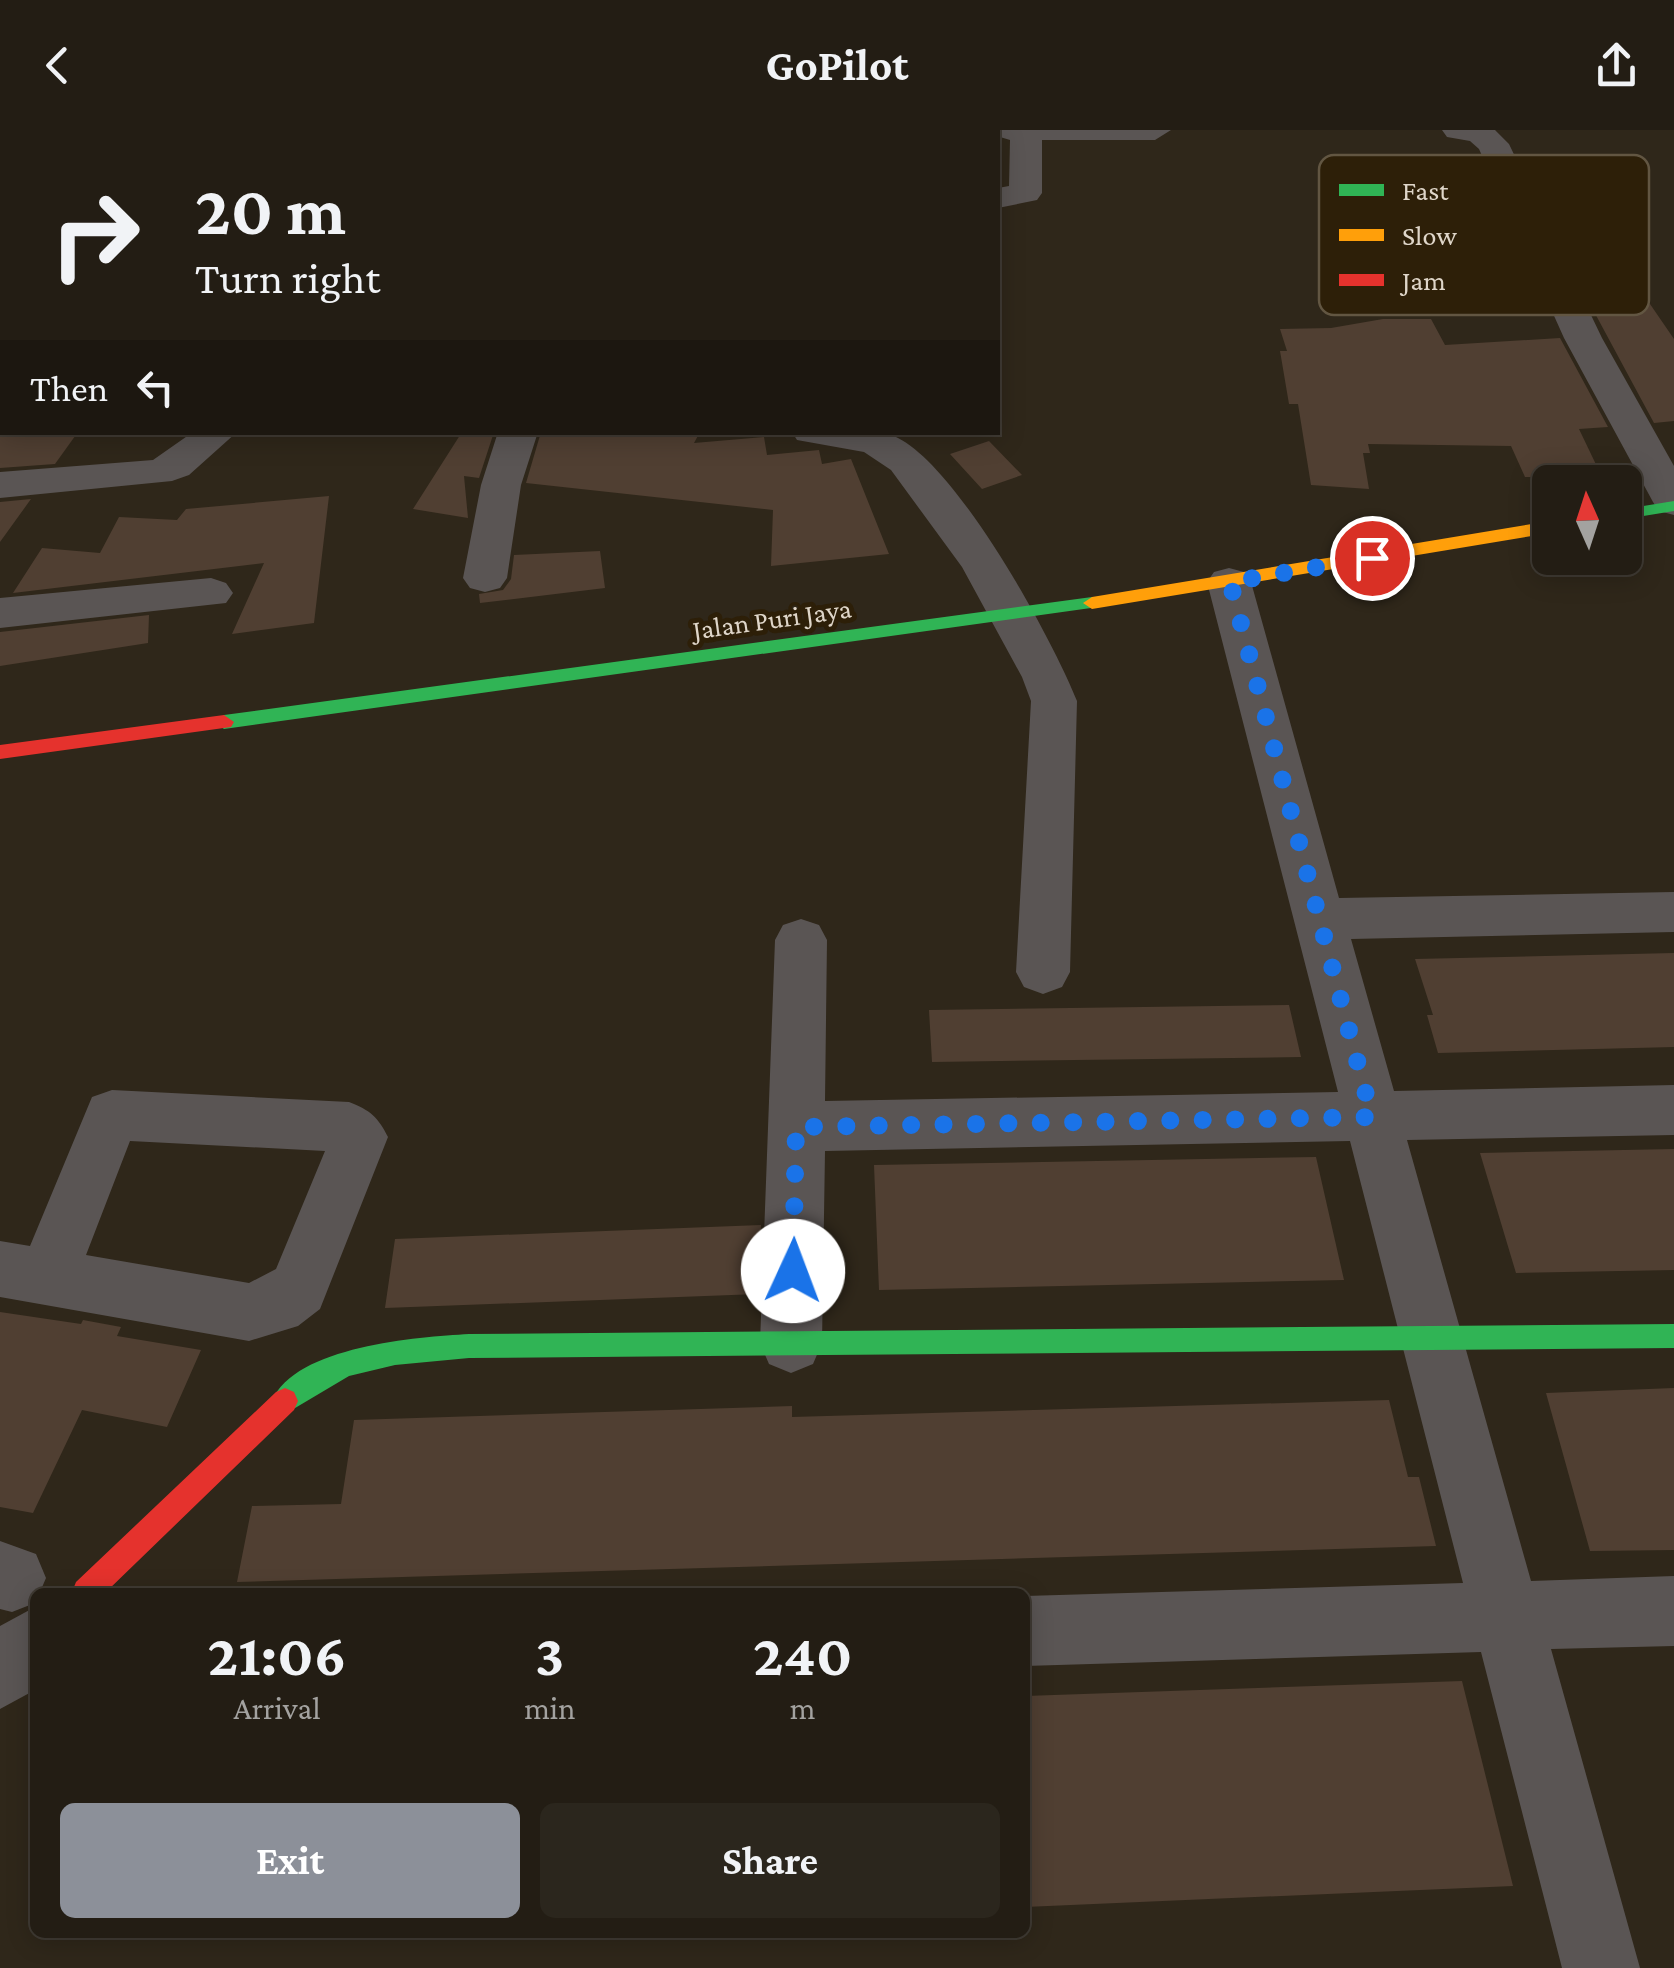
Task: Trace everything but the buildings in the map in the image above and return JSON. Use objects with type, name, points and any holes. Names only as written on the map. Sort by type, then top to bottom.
[{"type":"street","points":[[1000,198],[1024,193],[1015,131],[1154,130]]},
{"type":"street","points":[[1458,130],[1480,133],[1493,144],[1498,155]]},
{"type":"street","points":[[1572,315],[1674,504],[1642,511]]},
{"type":"street","points":[[0,485],[158,472],[174,466],[214,435]]},
{"type":"street","points":[[485,578],[501,485],[517,435]]},
{"type":"street","points":[[843,435],[886,439],[906,462],[996,591],[1046,675],[1054,701],[1043,972]]},
{"type":"street","name":"Jalan Puri Jaya","points":[[0,752],[996,591],[1230,582],[1532,530]]},
{"type":"street","points":[[1230,582],[1601,1968]]},
{"type":"street","points":[[0,613],[211,593]]},
{"type":"street","points":[[1320,918],[1674,912]]},
{"type":"street","points":[[791,1344],[801,940]]},
{"type":"street","points":[[796,1127],[1674,1110]]},
{"type":"street","points":[[112,1115],[349,1127],[359,1137],[298,1289],[276,1305],[250,1312],[24,1274],[112,1115]]},
{"type":"street","points":[[90,1588],[303,1384],[369,1354],[469,1346],[1674,1336]]},
{"type":"street","points":[[1030,1631],[1506,1613],[1674,1611]]},
{"type":"traffic: fast","points":[[1642,511],[1674,506]]},
{"type":"traffic: fast","points":[[224,722],[1092,603]]},
{"type":"traffic: fast","points":[[285,1401],[326,1372],[348,1363],[395,1353],[469,1346],[1674,1336]]},
{"type":"traffic: slow","points":[[1092,603],[1532,530]]},
{"type":"traffic: jam","points":[[0,752],[224,722]]},
{"type":"traffic: jam","points":[[90,1588],[285,1401]]},
{"type":"route","points":[[793,1271],[796,1127],[1372,1117],[1230,582],[1372,558]]}]
